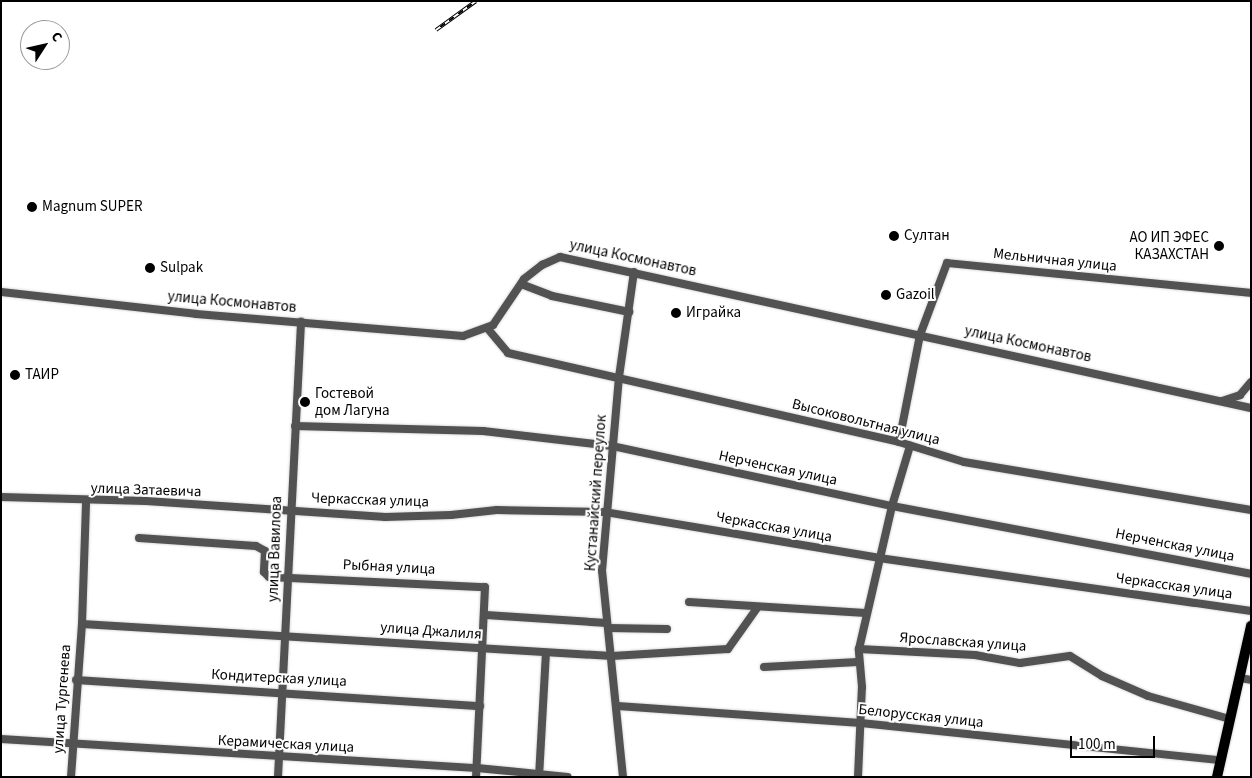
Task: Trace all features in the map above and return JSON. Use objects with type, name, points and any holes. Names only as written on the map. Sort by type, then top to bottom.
[{"type":"highway","points":[[1217,777],[1230,719],[1246,679],[1251,626]]},
{"type":"street","name":"улица Космонавтов","points":[[1,292],[196,314],[440,336],[463,336],[488,329],[521,284],[542,265],[560,257],[1251,408]]},
{"type":"street","name":"Мельничная улица","points":[[920,335],[947,263],[1251,294]]},
{"type":"street","name":"Кустанайский переулок","points":[[623,777],[618,706],[602,572],[605,512],[619,377],[634,272]]},
{"type":"street","points":[[521,284],[552,296],[629,312]]},
{"type":"street","name":"улица Вавилова","points":[[278,777],[301,322]]},
{"type":"street","name":"Высоковольтная улица","points":[[488,329],[508,353],[898,442],[964,462],[1251,510]]},
{"type":"street","points":[[898,442],[920,335]]},
{"type":"street","points":[[1221,401],[1240,395],[1251,382]]},
{"type":"street","name":"Нерченская улица","points":[[295,426],[483,431],[612,446],[892,506],[1251,574]]},
{"type":"street","points":[[858,777],[862,687],[858,662],[859,649],[892,506],[910,446]]},
{"type":"street","name":"улица Затаевича","points":[[1,496],[86,502],[129,500],[290,511]]},
{"type":"street","name":"улица Тургенева","points":[[71,777],[76,680],[82,624],[86,502]]},
{"type":"street","name":"Черкасская улица","points":[[290,511],[385,517],[451,515],[497,510],[605,512],[879,558],[1251,611]]},
{"type":"street","name":"Рыбная улица","points":[[139,538],[256,546],[265,551],[265,574],[269,577],[287,576],[483,586],[487,590],[486,615]]},
{"type":"street","points":[[689,602],[757,608],[866,613]]},
{"type":"street","name":"улица Джалиля","points":[[82,624],[285,634],[484,649],[612,656],[728,649],[757,608]]},
{"type":"street","points":[[476,777],[486,615],[667,629]]},
{"type":"street","name":"Ярославская улица","points":[[859,649],[975,655],[1020,663],[1070,656],[1102,676],[1148,696],[1230,719]]},
{"type":"street","points":[[539,775],[546,653]]},
{"type":"street","points":[[764,667],[858,662]]},
{"type":"street","name":"Кондитерская улица","points":[[76,680],[480,706]]},
{"type":"street","name":"Белорусская улица","points":[[618,706],[860,723],[1220,760]]},
{"type":"street","name":"Керамическая улица","points":[[1,739],[279,758],[477,768],[568,777]]},
{"type":"railway","points":[[436,30],[476,1]]},
{"type":"place","name":"Magnum SUPER","points":[[32,207]]},
{"type":"place","name":"Султан","points":[[894,236]]},
{"type":"place","name":"АО ИП ЭФЕС КАЗАХСТАН","points":[[1219,246]]},
{"type":"place","name":"Sulpak","points":[[150,268]]},
{"type":"place","name":"Gazoil","points":[[886,295]]},
{"type":"place","name":"Играйка","points":[[676,313]]},
{"type":"place","name":"ТАИР","points":[[15,375]]},
{"type":"place","name":"Гостевой дом Лагуна","points":[[305,402]]}]
